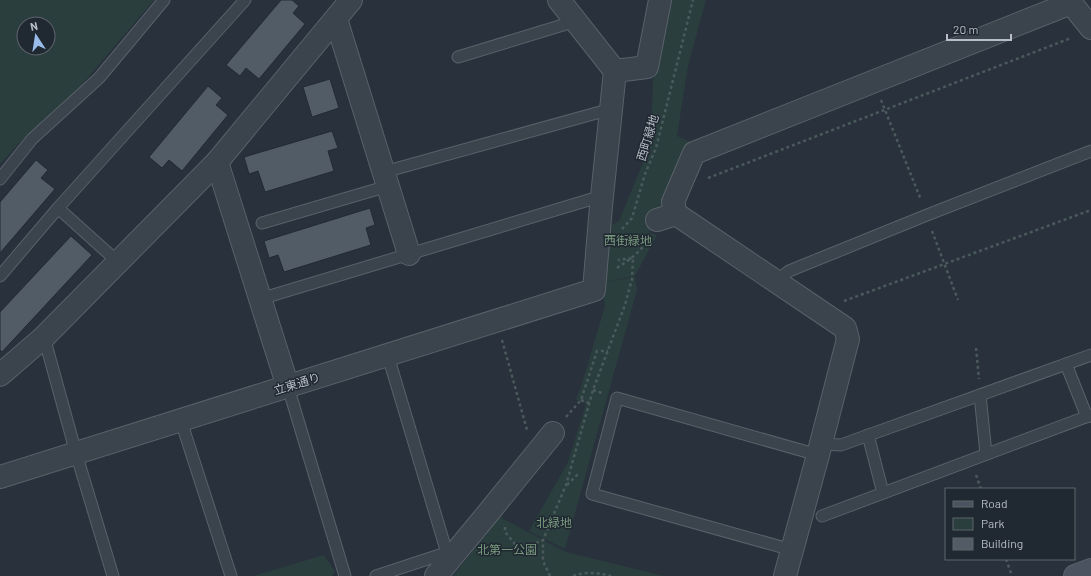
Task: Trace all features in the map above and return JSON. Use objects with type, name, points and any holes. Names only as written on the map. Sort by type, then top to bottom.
[{"type":"street","points":[[0,375],[44,337],[217,162],[351,0]]},
{"type":"street","points":[[559,0],[615,71],[594,290]]},
{"type":"street","points":[[615,71],[647,67],[660,0]]},
{"type":"street","points":[[785,576],[848,339],[845,328],[776,282],[666,217],[694,153],[1071,2],[1084,32]]},
{"type":"street","points":[[336,20],[409,254]]},
{"type":"street","points":[[217,162],[288,387]]},
{"type":"street","name":"立東通り","points":[[0,477],[594,290]]},
{"type":"street","points":[[436,576],[454,550],[489,512],[552,433]]},
{"type":"street","points":[[1075,576],[1091,570]]},
{"type":"lane","points":[[0,179],[32,139],[99,78],[164,0]]},
{"type":"lane","points":[[0,276],[58,208],[245,0]]},
{"type":"lane","points":[[458,57],[576,21]]},
{"type":"lane","points":[[262,223],[386,179],[611,109]]},
{"type":"lane","points":[[776,282],[789,271],[927,215],[1091,152]]},
{"type":"lane","points":[[260,299],[602,196]]},
{"type":"lane","points":[[58,208],[118,262]]},
{"type":"lane","points":[[44,337],[76,454],[113,576]]},
{"type":"lane","points":[[792,550],[592,494],[617,398],[819,450],[841,445],[1091,355]]},
{"type":"lane","points":[[376,576],[454,550],[388,356]]},
{"type":"lane","points":[[822,516],[1089,416],[1066,364]]},
{"type":"lane","points":[[288,387],[345,576]]},
{"type":"lane","points":[[980,395],[986,454]]},
{"type":"lane","points":[[181,421],[231,576]]},
{"type":"lane","points":[[868,435],[883,493]]},
{"type":"path","name":"西町緑地","points":[[618,233],[632,218],[656,148],[693,0]]},
{"type":"path","points":[[685,173],[701,181],[1084,32]]},
{"type":"path","points":[[874,81],[927,215],[958,300]]},
{"type":"path","points":[[856,296],[1091,210]]},
{"type":"path","points":[[594,290],[615,270],[633,258],[666,217]]},
{"type":"path","points":[[615,256],[619,260],[633,258]]},
{"type":"path","points":[[550,576],[543,561],[544,540],[566,485],[589,403],[625,305],[632,280],[633,258]]},
{"type":"path","points":[[496,321],[534,455]]},
{"type":"path","points":[[976,348],[980,395]]},
{"type":"path","points":[[552,433],[581,400],[598,351],[608,350]]},
{"type":"path","points":[[581,400],[589,403]]},
{"type":"path","points":[[489,512],[504,524],[505,532],[515,544],[532,545],[544,540]]},
{"type":"path","points":[[1006,560],[1012,576]]},
{"type":"path","points":[[574,576],[589,573],[601,573],[611,576]]},
{"type":"green space","points":[[0,0],[154,0],[79,88],[23,139],[0,164]]},
{"type":"green space","name":"西街緑地","points":[[669,0],[706,0],[688,66],[677,136],[690,142],[649,232],[657,235],[635,276],[601,283],[607,228],[619,221],[650,146],[653,82]]},
{"type":"green space","name":"北緑地","points":[[635,277],[637,290],[565,549],[529,531],[568,462],[586,404],[576,399],[605,306],[601,283]]},
{"type":"green space","name":"北第一公園","points":[[500,517],[566,552],[664,576],[453,576]]},
{"type":"green space","points":[[324,555],[335,571],[332,576],[253,576]]},
{"type":"building","points":[[281,0],[292,0],[299,6],[293,13],[305,24],[259,79],[246,68],[240,76],[226,65]]},
{"type":"building","points":[[330,79],[339,108],[312,117],[303,87]]},
{"type":"building","points":[[208,86],[222,98],[216,105],[228,115],[182,171],[169,160],[162,168],[149,157]]},
{"type":"building","points":[[332,131],[338,148],[328,151],[334,171],[265,192],[258,171],[249,174],[244,157]]},
{"type":"building","points":[[36,160],[48,170],[41,178],[55,189],[0,253],[0,202]]},
{"type":"building","points":[[370,208],[375,225],[366,228],[371,245],[284,272],[278,255],[269,258],[264,241]]},
{"type":"building","points":[[71,236],[92,255],[2,352],[0,350],[0,312]]}]
